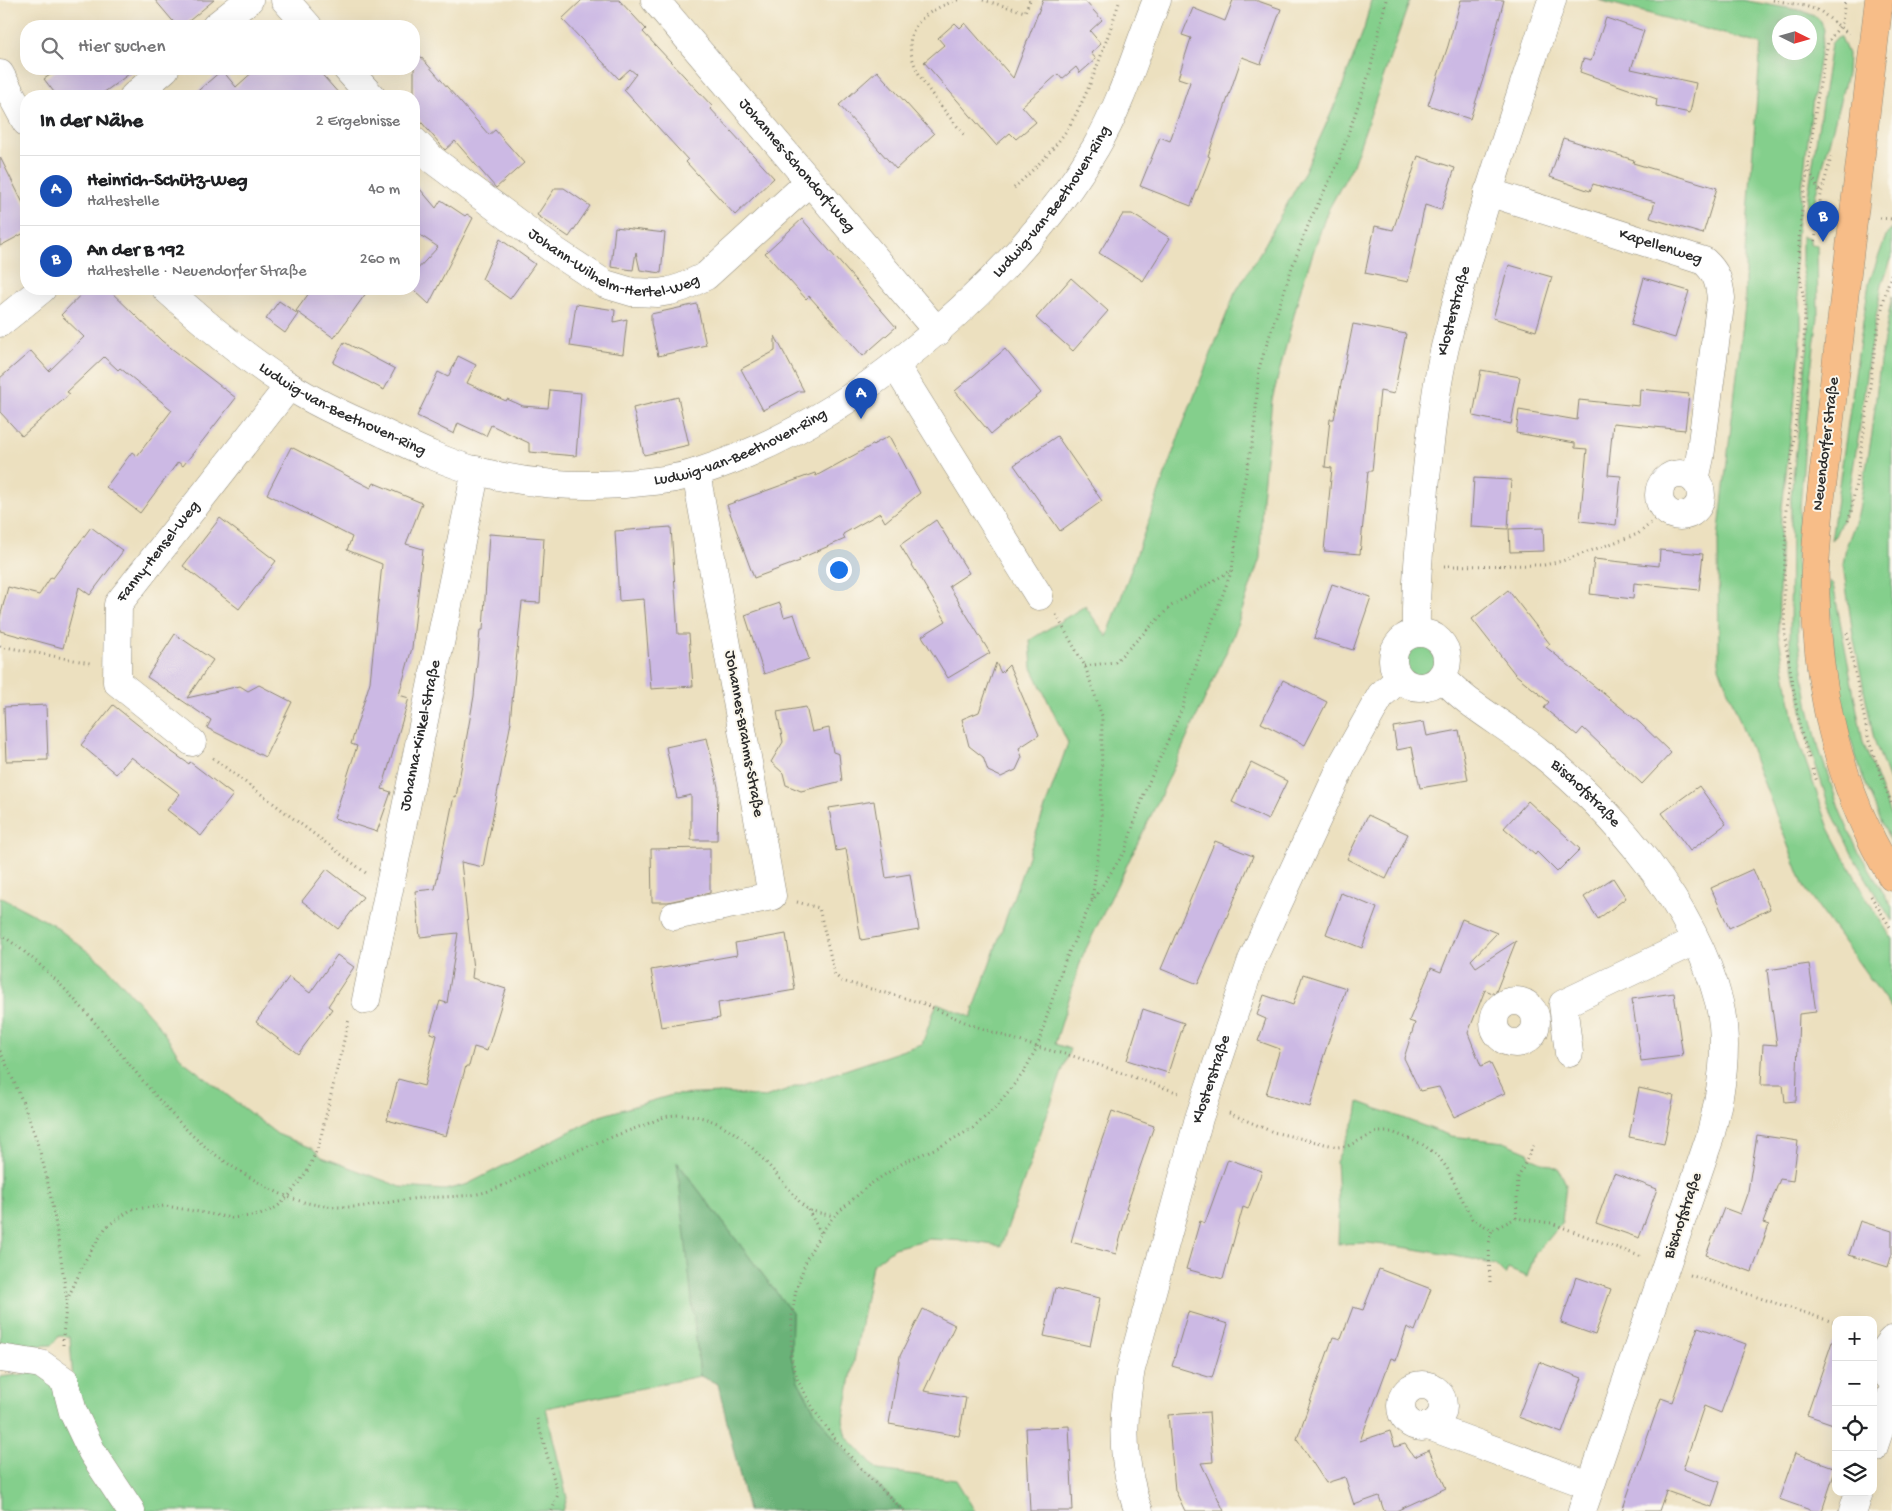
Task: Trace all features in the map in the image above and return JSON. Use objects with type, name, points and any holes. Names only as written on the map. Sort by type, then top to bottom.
[{"type":"main road","name":"Neuendorfer Straße","points":[[1879,0],[1820,504],[1815,570],[1817,637],[1826,701],[1836,748],[1857,809],[1892,877]]},
{"type":"street","points":[[224,20],[249,0]]},
{"type":"street","points":[[285,0],[303,20]]},
{"type":"street","name":"Johannes-Schondorf-Weg","points":[[655,0],[938,332]]},
{"type":"street","name":"Ludwig-van-Beethoven-Ring","points":[[173,295],[246,356],[289,386],[349,418],[410,446],[476,470],[536,483],[583,486],[644,482],[696,473],[740,456],[799,429],[843,404],[938,332],[998,275],[1051,214],[1097,145],[1119,100],[1157,0]]},
{"type":"street","name":"Klosterstraße","points":[[1416,633],[1415,599],[1432,426],[1445,349],[1488,192],[1552,0]]},
{"type":"street","points":[[0,74],[20,111]]},
{"type":"street","points":[[141,90],[158,75]]},
{"type":"street","points":[[352,75],[366,90]]},
{"type":"street","name":"Johann-Wilhelm-Hertel-Weg","points":[[420,147],[434,160],[562,256],[605,284],[632,292],[658,293],[670,291],[706,276],[809,182]]},
{"type":"street","name":"Kapellenweg","points":[[1488,192],[1704,261],[1713,269],[1719,282],[1721,298],[1696,480],[1700,488],[1701,498],[1696,508],[1687,515],[1679,517],[1665,511]]},
{"type":"street","points":[[0,323],[35,295]]},
{"type":"street","points":[[895,366],[1040,596]]},
{"type":"street","name":"Fanny-Hensel-Weg","points":[[192,742],[117,682],[118,604],[289,386]]},
{"type":"street","name":"Johanna-Kinkel-Straße","points":[[366,1000],[476,470]]},
{"type":"street","name":"Johannes-Brahms-Straße","points":[[674,916],[772,896],[696,473]]},
{"type":"street","points":[[1416,633],[1433,636],[1445,650],[1447,660],[1446,669],[1441,677],[1435,684],[1416,688],[1407,685],[1399,679],[1393,669],[1392,659],[1394,650],[1399,642],[1407,636],[1416,633]]},
{"type":"street","name":"Bischofstraße","points":[[1429,1426],[1586,1498],[1710,1137],[1720,1100],[1723,1067],[1723,1033],[1719,1003],[1709,972],[1681,912],[1654,871],[1619,828],[1581,787],[1537,750],[1466,699],[1441,677]]},
{"type":"street","name":"Klosterstraße","points":[[1139,1511],[1126,1465],[1123,1426],[1126,1398],[1131,1368],[1199,1118],[1252,960],[1343,763],[1381,695],[1399,679]]},
{"type":"street","points":[[1536,1015],[1695,941]]},
{"type":"street","points":[[1562,1004],[1569,1053]]},
{"type":"street","points":[[1892,1340],[1886,1348],[1882,1363],[1892,1380]]},
{"type":"street","points":[[0,1358],[41,1364],[65,1381],[72,1412],[92,1452],[131,1511]]},
{"type":"street","points":[[1877,1437],[1892,1393]]},
{"type":"street","points":[[1853,1511],[1858,1496]]},
{"type":"path","points":[[958,0],[940,6],[927,14],[917,24],[911,39],[911,55],[919,77],[965,136]]},
{"type":"path","points":[[983,0],[1025,12],[1030,0]]},
{"type":"path","points":[[1014,188],[1034,170],[1067,130],[1086,94],[1120,0]]},
{"type":"path","points":[[904,1511],[838,1443],[816,1413],[798,1380],[791,1356],[792,1313],[796,1290],[807,1258],[821,1233],[834,1216],[869,1185],[904,1162],[941,1146],[973,1128],[996,1107],[1024,1072],[1037,1047],[1064,963],[1091,903],[1126,850],[1145,791],[1182,709],[1199,657],[1232,570],[1242,493],[1254,434],[1259,368],[1292,266],[1311,218],[1338,163],[1370,72],[1386,0]]},
{"type":"path","points":[[1773,0],[1820,11],[1849,34]]},
{"type":"path","points":[[1840,27],[1845,0]]},
{"type":"path","points":[[1808,167],[1821,194]]},
{"type":"path","points":[[1845,529],[1851,512],[1864,435],[1873,360],[1887,286],[1892,272]]},
{"type":"path","points":[[1418,567],[1544,565],[1562,561],[1638,534],[1665,511]]},
{"type":"path","points":[[1085,666],[1115,662],[1171,606],[1232,570]]},
{"type":"path","points":[[1040,596],[1057,617],[1085,666],[1102,716],[1101,832],[1091,903]]},
{"type":"path","points":[[1846,627],[1869,741],[1892,806]]},
{"type":"path","points":[[0,646],[117,668]]},
{"type":"path","points":[[192,742],[389,890]]},
{"type":"path","points":[[0,934],[40,966],[90,1017],[187,1131],[220,1158],[246,1175],[301,1202],[355,1207],[421,1198],[467,1196],[491,1190],[605,1139],[673,1115],[692,1115],[713,1120],[747,1142],[808,1210],[821,1233]]},
{"type":"path","points":[[65,1381],[62,1335],[67,1300],[86,1259],[106,1227],[132,1209],[166,1206],[232,1218],[260,1215],[277,1207],[288,1197],[308,1170],[319,1145],[348,1020]]},
{"type":"path","points":[[0,1051],[20,1093],[38,1144],[53,1210],[67,1300]]},
{"type":"path","points":[[1516,1218],[1518,1178],[1534,1144]]},
{"type":"path","points":[[808,1210],[834,1216]]},
{"type":"path","points":[[1490,1282],[1489,1242],[1492,1230]]},
{"type":"path","points":[[1667,1266],[1832,1323]]},
{"type":"path","points":[[537,1419],[558,1494],[552,1511]]},
{"type":"green space","points":[[1371,0],[1410,0],[1353,165],[1327,212],[1301,288],[1272,400],[1262,498],[1260,558],[1233,637],[1161,795],[1082,957],[1055,1044],[1070,1049],[1001,1246],[929,1239],[894,1248],[872,1265],[843,1420],[847,1437],[878,1470],[956,1480],[975,1511],[904,1511],[838,1443],[816,1413],[798,1381],[791,1356],[792,1313],[678,1163],[700,1376],[546,1408],[567,1498],[563,1511],[141,1511],[95,1445],[73,1383],[70,1337],[59,1336],[52,1345],[0,1348],[0,897],[52,924],[104,964],[158,1024],[182,1060],[277,1134],[312,1148],[322,1157],[401,1187],[445,1190],[468,1184],[600,1116],[672,1095],[723,1093],[765,1097],[922,1044],[937,1003],[971,1017],[1068,743],[1032,668],[1030,640],[1085,606],[1107,637],[1182,427],[1235,293],[1264,246],[1303,175],[1338,98],[1364,29]]},
{"type":"green space","points":[[1599,0],[1742,0],[1803,11],[1812,15],[1772,15],[1772,60],[1817,60],[1817,18],[1821,21],[1824,30],[1813,97],[1796,238],[1795,273],[1801,314],[1801,346],[1781,516],[1778,633],[1797,737],[1829,828],[1867,899],[1892,939],[1892,1009],[1804,887],[1719,667],[1718,539],[1745,305],[1745,253],[1761,44]]},
{"type":"green space","points":[[1837,37],[1841,37],[1848,54],[1847,74],[1816,193],[1813,216],[1805,215],[1831,44]]},
{"type":"green space","points":[[1892,228],[1892,257],[1882,284],[1868,360],[1859,433],[1846,511],[1835,536],[1831,540],[1869,283],[1887,233]]},
{"type":"green space","points":[[1802,236],[1810,238],[1810,244],[1817,245],[1818,317],[1810,378],[1797,546],[1798,638],[1809,708],[1819,749],[1840,811],[1857,849],[1892,907],[1892,921],[1854,858],[1829,806],[1807,738],[1790,642],[1791,496],[1810,309],[1802,266]]},
{"type":"green space","points":[[1892,296],[1892,790],[1874,739],[1853,635],[1843,565],[1846,547],[1858,515],[1872,434],[1880,361]]},
{"type":"green space","points":[[1829,581],[1833,584],[1863,742],[1892,819],[1892,844],[1862,773],[1845,717],[1834,655]]},
{"type":"green space","points":[[1419,643],[1431,648],[1436,660],[1431,672],[1419,677],[1407,672],[1402,660],[1407,648]]},
{"type":"green space","points":[[1359,1102],[1451,1136],[1504,1142],[1528,1152],[1530,1157],[1559,1169],[1566,1184],[1562,1222],[1535,1254],[1527,1277],[1508,1269],[1505,1275],[1495,1265],[1472,1259],[1409,1248],[1368,1243],[1338,1244],[1339,1213],[1336,1162],[1357,1115]]},
{"type":"green space","points":[[677,1162],[792,1313],[791,1356],[798,1381],[816,1413],[838,1443],[904,1511],[748,1511],[718,1384],[700,1376]]},
{"type":"green space","points":[[39,1372],[62,1395],[125,1511],[0,1511],[0,1377]]},
{"type":"building","points":[[155,0],[214,0],[190,20],[172,20]]},
{"type":"building","points":[[582,0],[619,0],[646,29],[643,32],[712,106],[710,108],[774,178],[735,215],[624,90],[636,74],[630,69],[619,79],[562,19]]},
{"type":"building","points":[[1043,0],[1084,0],[1102,20],[1090,31],[1101,44],[1091,53],[1096,59],[1080,73],[1076,67],[1062,79],[1058,74],[1022,106],[1036,122],[1016,139],[1010,133],[996,145],[924,62],[944,45],[938,38],[955,23],[960,28],[965,23],[1013,78]]},
{"type":"building","points":[[1233,0],[1255,0],[1281,9],[1261,64],[1242,57],[1208,156],[1210,157],[1191,206],[1140,186],[1160,137],[1170,141],[1190,82],[1178,78],[1191,38],[1182,35],[1193,8],[1225,21]]},
{"type":"building","points":[[1461,0],[1504,0],[1484,76],[1470,119],[1428,105]]},
{"type":"building","points":[[1606,18],[1644,31],[1631,69],[1696,83],[1690,113],[1656,106],[1657,99],[1580,72],[1583,59],[1591,61]]},
{"type":"building","points":[[420,56],[489,135],[495,130],[524,163],[496,188],[455,141],[445,150],[420,121],[420,90],[414,90],[414,75],[420,75]]},
{"type":"building","points":[[877,71],[934,134],[896,169],[839,105]]},
{"type":"building","points":[[50,75],[128,75],[107,90],[52,90],[44,79]]},
{"type":"building","points":[[216,75],[226,75],[236,87],[249,75],[322,75],[336,90],[199,90]]},
{"type":"building","points":[[1563,138],[1634,160],[1633,163],[1717,188],[1703,234],[1650,218],[1655,202],[1593,184],[1590,191],[1550,177]]},
{"type":"building","points":[[1418,156],[1455,168],[1441,210],[1425,205],[1408,282],[1365,273],[1375,226],[1393,230]]},
{"type":"building","points":[[0,157],[20,197],[20,235],[0,246]]},
{"type":"building","points":[[555,188],[564,188],[590,206],[569,237],[537,215]]},
{"type":"building","points":[[420,189],[436,208],[441,200],[465,216],[467,214],[473,218],[429,304],[419,295],[420,266],[438,247],[420,235]]},
{"type":"building","points":[[1123,214],[1132,214],[1170,238],[1143,281],[1099,253]]},
{"type":"building","points":[[802,219],[896,327],[863,356],[809,296],[806,299],[765,253]]},
{"type":"building","points":[[615,227],[665,233],[661,273],[640,270],[636,252],[633,270],[611,267]]},
{"type":"building","points":[[500,239],[535,264],[510,299],[482,279]]},
{"type":"building","points":[[1509,265],[1552,277],[1536,331],[1493,318]]},
{"type":"building","points":[[1071,278],[1108,311],[1073,351],[1036,318]]},
{"type":"building","points":[[1644,278],[1689,291],[1675,338],[1631,325]]},
{"type":"building","points":[[80,295],[114,295],[162,341],[236,398],[183,466],[178,462],[140,513],[106,487],[132,452],[137,456],[172,410],[120,368],[118,370],[104,357],[67,392],[70,394],[22,436],[0,412],[0,378],[31,351],[49,371],[84,337],[61,315]]},
{"type":"building","points":[[308,295],[365,295],[334,338],[296,311]]},
{"type":"building","points":[[279,301],[298,314],[285,333],[266,319]]},
{"type":"building","points":[[576,304],[615,310],[614,322],[627,319],[623,354],[570,346]]},
{"type":"building","points":[[697,304],[706,345],[658,356],[651,314]]},
{"type":"building","points":[[1353,324],[1406,334],[1394,394],[1380,391],[1372,471],[1368,471],[1360,554],[1324,551],[1332,468],[1325,467],[1330,419],[1334,419]]},
{"type":"building","points":[[775,336],[804,391],[799,391],[763,410],[741,369],[775,351]]},
{"type":"building","points":[[344,342],[395,369],[384,390],[333,363]]},
{"type":"building","points":[[1005,349],[1041,393],[991,434],[955,391]]},
{"type":"building","points":[[458,356],[476,365],[467,383],[506,401],[507,399],[523,406],[548,408],[550,390],[581,393],[576,456],[529,452],[529,443],[491,425],[486,436],[458,423],[454,434],[417,416],[438,372],[448,377]]},
{"type":"building","points":[[1481,370],[1520,377],[1511,424],[1473,416]]},
{"type":"building","points":[[1640,389],[1689,394],[1685,430],[1613,423],[1608,475],[1621,476],[1616,525],[1580,521],[1587,449],[1575,448],[1575,443],[1516,433],[1519,410],[1577,420],[1579,400],[1639,406]]},
{"type":"building","points":[[678,397],[689,445],[644,455],[633,408]]},
{"type":"building","points":[[889,436],[920,493],[885,522],[880,513],[843,534],[845,539],[799,559],[800,561],[754,578],[727,505],[815,473],[816,476]]},
{"type":"building","points":[[1057,436],[1102,501],[1060,531],[1014,465]]},
{"type":"building","points":[[291,447],[371,488],[374,483],[422,503],[406,544],[423,549],[412,648],[399,695],[409,698],[382,789],[391,792],[377,832],[334,818],[357,746],[351,744],[370,682],[382,564],[347,550],[352,537],[267,494]]},
{"type":"building","points":[[1474,478],[1511,480],[1508,529],[1471,527]]},
{"type":"building","points":[[220,518],[276,561],[239,609],[183,566]]},
{"type":"building","points":[[936,520],[969,573],[949,586],[990,653],[948,678],[922,636],[946,621],[900,545]]},
{"type":"building","points":[[91,527],[123,551],[90,595],[79,587],[63,648],[0,631],[0,617],[8,587],[39,595]]},
{"type":"building","points":[[671,527],[678,634],[689,634],[693,686],[651,689],[644,599],[619,601],[615,531]]},
{"type":"building","points":[[1543,528],[1544,551],[1510,552],[1509,529]]},
{"type":"building","points":[[489,534],[544,538],[540,603],[522,602],[511,722],[483,867],[461,862],[473,969],[472,978],[506,989],[487,1051],[474,1047],[469,1066],[466,1066],[446,1136],[387,1120],[398,1079],[424,1086],[437,1035],[430,1033],[440,1001],[447,1003],[458,933],[420,937],[415,891],[435,889],[454,796],[456,797],[474,696],[480,630],[483,630]]},
{"type":"building","points":[[1660,550],[1703,554],[1699,590],[1634,583],[1633,599],[1590,594],[1594,559],[1659,566]]},
{"type":"building","points":[[1332,584],[1371,597],[1353,650],[1314,638]]},
{"type":"building","points":[[1508,590],[1550,644],[1546,647],[1640,723],[1671,753],[1642,784],[1583,728],[1577,735],[1544,708],[1549,702],[1515,674],[1472,619]]},
{"type":"building","points":[[780,603],[784,617],[794,614],[809,659],[764,674],[745,615]]},
{"type":"building","points":[[175,634],[213,660],[187,698],[240,686],[248,691],[259,685],[292,702],[265,757],[207,728],[211,720],[147,677]]},
{"type":"building","points":[[996,663],[1001,673],[1009,665],[1039,735],[1019,748],[1022,757],[1016,770],[1001,777],[988,771],[983,757],[969,746],[962,719],[979,712]]},
{"type":"building","points":[[1283,680],[1327,702],[1305,745],[1261,723]]},
{"type":"building","points":[[46,705],[48,760],[6,761],[4,707]]},
{"type":"building","points":[[113,705],[172,752],[189,764],[190,762],[233,795],[201,836],[167,810],[180,794],[131,757],[116,774],[81,745]]},
{"type":"building","points":[[806,707],[812,732],[829,728],[833,752],[839,754],[842,781],[801,791],[786,785],[783,773],[771,762],[783,742],[777,712]]},
{"type":"building","points":[[1424,722],[1427,736],[1459,730],[1468,780],[1420,788],[1412,747],[1397,750],[1393,727]]},
{"type":"building","points":[[707,738],[718,787],[717,840],[691,840],[691,795],[677,798],[666,747]]},
{"type":"building","points":[[1251,763],[1287,781],[1268,820],[1232,802]]},
{"type":"building","points":[[1699,786],[1726,824],[1690,851],[1662,813]]},
{"type":"building","points":[[874,801],[886,878],[910,874],[919,930],[861,940],[846,849],[836,851],[829,808]]},
{"type":"building","points":[[1528,801],[1580,849],[1557,872],[1537,852],[1535,855],[1504,828]]},
{"type":"building","points":[[1368,815],[1408,834],[1386,879],[1347,859]]},
{"type":"building","points":[[1215,841],[1253,856],[1198,984],[1161,969]]},
{"type":"building","points":[[710,848],[710,893],[668,902],[652,902],[651,849]]},
{"type":"building","points":[[327,869],[363,897],[338,929],[302,901]]},
{"type":"building","points":[[1753,869],[1770,909],[1729,928],[1711,888]]},
{"type":"building","points":[[1613,878],[1626,898],[1598,919],[1584,897]]},
{"type":"building","points":[[1341,893],[1377,908],[1362,948],[1326,934]]},
{"type":"building","points":[[1462,919],[1497,933],[1471,960],[1476,967],[1516,941],[1495,994],[1485,990],[1468,1033],[1481,1066],[1490,1062],[1505,1093],[1454,1117],[1439,1087],[1420,1091],[1404,1058],[1415,1023],[1409,1021],[1431,968],[1441,972]]},
{"type":"building","points":[[786,934],[795,990],[718,1003],[720,1018],[661,1027],[651,970],[737,955],[735,943]]},
{"type":"building","points":[[337,955],[354,967],[328,1006],[332,1009],[298,1054],[256,1022],[289,977],[310,993]]},
{"type":"building","points":[[1809,964],[1816,1012],[1799,1014],[1796,1101],[1785,1102],[1783,1085],[1761,1085],[1763,1044],[1777,1045],[1767,970]]},
{"type":"building","points":[[1303,974],[1346,988],[1322,1061],[1310,1107],[1266,1094],[1280,1049],[1258,1041],[1266,1019],[1257,1015],[1264,995],[1293,1005]]},
{"type":"building","points":[[1674,993],[1683,1056],[1641,1061],[1632,999]]},
{"type":"building","points":[[1143,1009],[1184,1023],[1168,1073],[1127,1060]]},
{"type":"building","points":[[1639,1088],[1674,1096],[1664,1144],[1629,1137]]},
{"type":"building","points":[[1112,1111],[1154,1126],[1126,1208],[1128,1209],[1116,1254],[1071,1242],[1093,1165]]},
{"type":"building","points":[[1757,1135],[1798,1141],[1793,1181],[1780,1179],[1763,1223],[1769,1225],[1752,1272],[1706,1255],[1724,1208],[1740,1214],[1748,1191]]},
{"type":"building","points":[[1228,1159],[1262,1171],[1248,1209],[1243,1207],[1223,1279],[1186,1269],[1200,1221],[1205,1223]]},
{"type":"building","points":[[1614,1173],[1657,1189],[1639,1238],[1596,1223]]},
{"type":"building","points":[[1860,1221],[1892,1231],[1892,1254],[1888,1267],[1849,1255]]},
{"type":"building","points":[[1379,1269],[1431,1289],[1415,1331],[1407,1327],[1396,1360],[1391,1358],[1360,1441],[1390,1431],[1395,1447],[1405,1444],[1414,1457],[1429,1450],[1446,1488],[1396,1511],[1384,1511],[1379,1496],[1354,1505],[1345,1477],[1326,1483],[1297,1439],[1333,1337],[1341,1339],[1353,1307],[1363,1310]]},
{"type":"building","points":[[1576,1277],[1611,1289],[1595,1335],[1561,1323]]},
{"type":"building","points":[[1055,1288],[1100,1298],[1090,1346],[1044,1336]]},
{"type":"building","points":[[923,1309],[955,1325],[924,1391],[966,1398],[959,1436],[889,1424],[900,1356]]},
{"type":"building","points":[[1188,1312],[1228,1324],[1212,1378],[1172,1366]]},
{"type":"building","points":[[1698,1327],[1746,1344],[1721,1413],[1704,1406],[1683,1469],[1720,1482],[1712,1507],[1666,1491],[1659,1511],[1622,1511],[1661,1398],[1672,1402]]},
{"type":"building","points":[[1832,1342],[1832,1424],[1807,1415]]},
{"type":"building","points":[[1539,1362],[1582,1378],[1562,1433],[1518,1417]]},
{"type":"building","points":[[1209,1412],[1213,1462],[1201,1463],[1224,1511],[1185,1511],[1175,1490],[1168,1415]]},
{"type":"building","points":[[1069,1426],[1073,1511],[1030,1511],[1026,1428]]},
{"type":"building","points":[[1795,1453],[1832,1467],[1832,1480],[1822,1511],[1813,1511],[1779,1499]]},
{"type":"place","name":"An der B 192","points":[[1823,242]]},
{"type":"place","name":"Heinrich-Schütz-Weg","points":[[861,419]]}]
